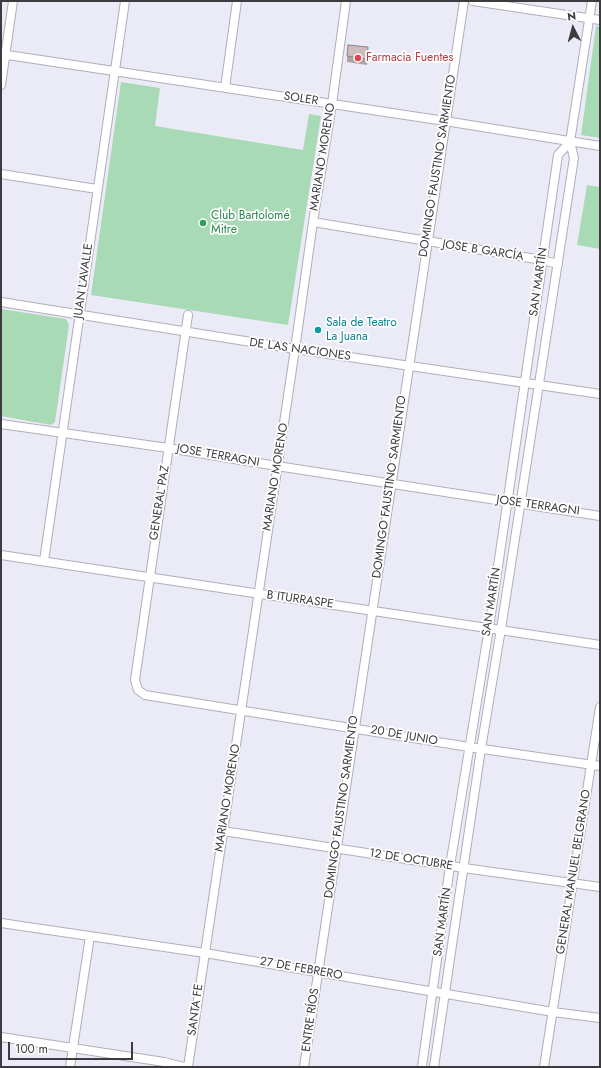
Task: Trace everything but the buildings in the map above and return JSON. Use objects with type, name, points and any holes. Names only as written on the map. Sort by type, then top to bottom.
[{"type":"street","points":[[1,85],[3,55],[13,1]]},
{"type":"street","name":"JUAN LAVALLE","points":[[44,561],[125,1]]},
{"type":"street","points":[[225,88],[237,1]]},
{"type":"street","name":"MARIANO MORENO","points":[[205,953],[313,222],[332,104],[346,1]]},
{"type":"street","name":"DOMINGO FAUSTINO SARMIENTO","points":[[318,972],[408,365],[464,1]]},
{"type":"street","points":[[473,1],[600,20]]},
{"type":"street","name":"SAN MARTÍN","points":[[434,1067],[481,749],[521,504],[574,158],[570,142],[592,1]]},
{"type":"street","name":"SOLER","points":[[3,55],[445,121],[600,146]]},
{"type":"street","name":"SAN MARTÍN","points":[[422,1067],[434,992],[450,866],[468,747],[489,628],[558,155],[570,142]]},
{"type":"street","points":[[1,174],[97,189]]},
{"type":"street","name":"JOSE B GARCÍA","points":[[313,222],[542,260],[558,264]]},
{"type":"street","name":"DE LAS NACIONES","points":[[1,302],[295,349],[600,394]]},
{"type":"street","name":"GENERAL PAZ","points":[[138,690],[134,680],[188,314]]},
{"type":"street","name":"JOSE TERRAGNI","points":[[1,424],[168,448],[600,516]]},
{"type":"street","name":"B ITURRASPE","points":[[1,555],[600,645]]},
{"type":"street","name":"20 DE JUNIO","points":[[138,690],[145,695],[468,747],[600,766]]},
{"type":"street","name":"GENERAL MANUEL BELGRANO","points":[[544,1067],[600,707]]},
{"type":"street","name":"12 DE OCTUBRE","points":[[223,831],[600,888]]},
{"type":"street","name":"27 DE FEBRERO","points":[[1,923],[205,953],[553,1012],[600,1018]]},
{"type":"street","points":[[70,1067],[90,936]]},
{"type":"street","name":"SANTA FE","points":[[188,1067],[205,953]]},
{"type":"street","name":"ENTRE RÍOS","points":[[304,1067],[318,972]]},
{"type":"street","points":[[1,1037],[164,1062],[184,1067]]},
{"type":"green space","points":[[596,26],[600,27],[600,138],[581,135]]},
{"type":"green space","name":"Club Bartolomé Mitre","points":[[121,82],[160,88],[155,126],[303,150],[309,114],[321,116],[288,325],[91,295]]},
{"type":"green space","points":[[587,185],[600,187],[600,249],[577,245]]},
{"type":"green space","points":[[1,309],[66,319],[69,325],[55,422],[51,425],[1,416]]},
{"type":"place","name":"Farmacia Fuentes","points":[[358,58]]},
{"type":"place","name":"Club Bartolomé Mitre","points":[[203,223]]},
{"type":"place","name":"Sala de Teatro La Juana","points":[[318,330]]}]
